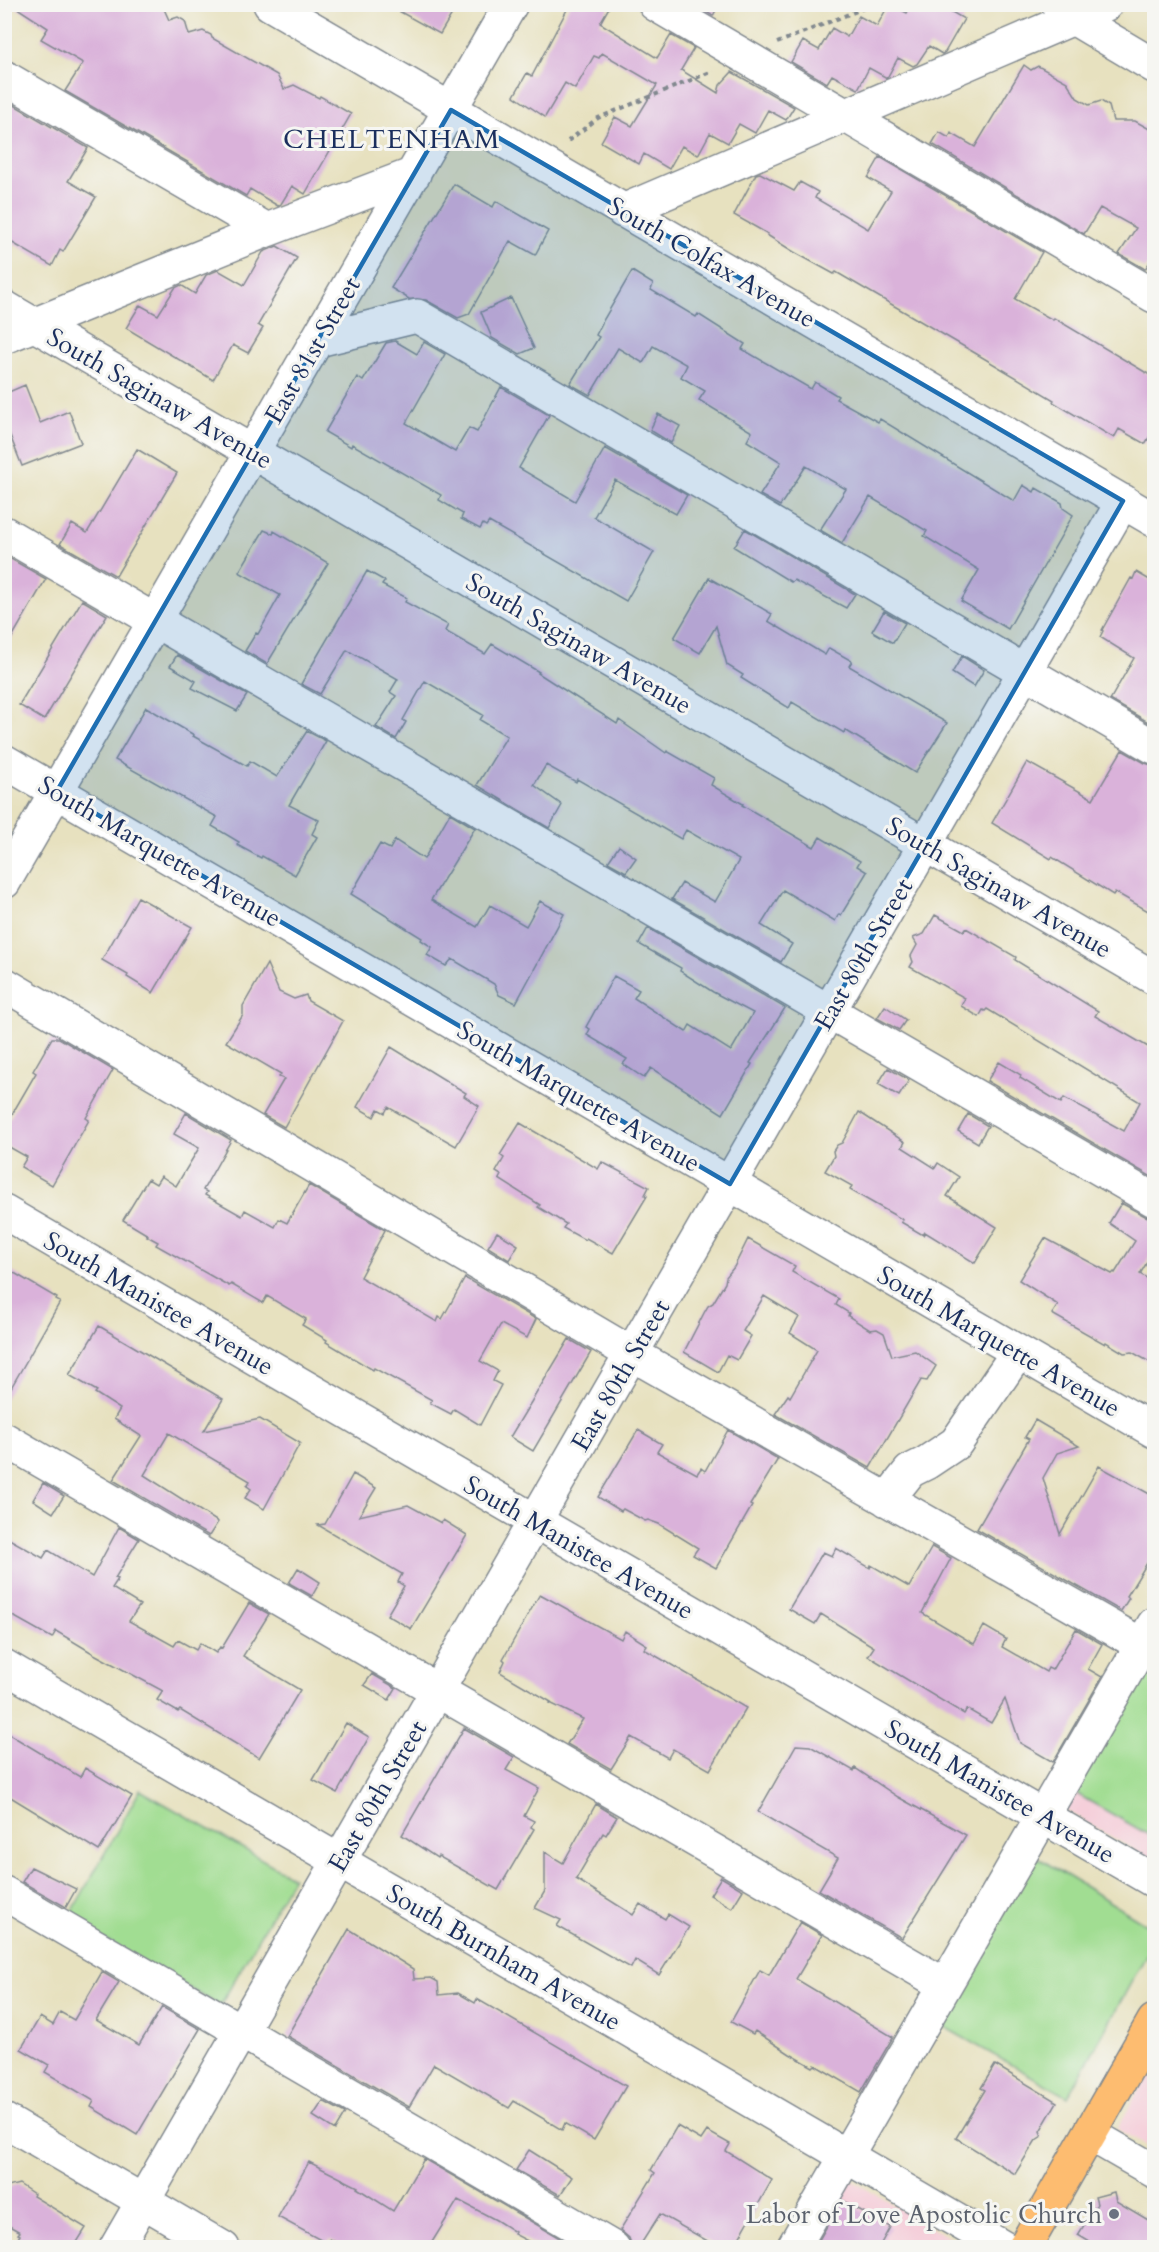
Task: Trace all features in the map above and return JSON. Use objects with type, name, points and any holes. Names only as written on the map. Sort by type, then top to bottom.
[{"type":"main road","points":[[1024,2247],[1155,2021]]},
{"type":"street","name":"South Colfax Avenue","points":[[270,4],[1155,520]]},
{"type":"street","name":"East 81st Street","points":[[4,882],[511,4]]},
{"type":"street","points":[[655,4],[1155,296]]},
{"type":"street","points":[[623,211],[845,115],[1062,12],[1106,4]]},
{"type":"street","points":[[1062,12],[1155,66]]},
{"type":"street","points":[[4,77],[267,230]]},
{"type":"street","points":[[4,338],[267,230],[414,174]]},
{"type":"street","name":"South Saginaw Avenue","points":[[4,307],[1155,978]]},
{"type":"street","points":[[318,340],[417,316],[1155,747]]},
{"type":"street","name":"East 80th Street","points":[[116,2247],[1123,501]]},
{"type":"street","points":[[4,533],[1155,1200]]},
{"type":"street","name":"South Marquette Avenue","points":[[4,760],[1155,1431]]},
{"type":"street","points":[[4,984],[632,1354],[887,1500],[1148,1635],[793,2247]]},
{"type":"street","name":"South Manistee Avenue","points":[[4,1212],[1155,1881]]},
{"type":"street","points":[[887,1500],[909,1471],[926,1463],[956,1443],[1018,1352]]},
{"type":"street","points":[[4,1439],[945,1985]]},
{"type":"street","name":"South Burnham Avenue","points":[[4,1666],[845,2157],[1004,2247]]},
{"type":"street","points":[[4,1893],[613,2247]]},
{"type":"street","points":[[4,2120],[223,2247]]},
{"type":"street","points":[[1090,2134],[1155,2171]]},
{"type":"path","points":[[773,45],[874,4]]},
{"type":"path","points":[[568,141],[598,118],[717,69]]},
{"type":"highlighted area","points":[[451,110],[1123,501],[730,1184],[57,791]]},
{"type":"shaded area","points":[[1154,1624],[1154,1861],[1051,1802]]},
{"type":"shaded area","points":[[1154,2063],[1154,2150],[1117,2129]]},
{"type":"shaded area","points":[[836,2171],[965,2247],[793,2248]]},
{"type":"green space","points":[[1154,1654],[1154,1838],[1075,1793]]},
{"type":"green space","points":[[140,1790],[293,1877],[220,2006],[68,1919]]},
{"type":"green space","points":[[1035,1856],[1154,1929],[1154,1941],[1068,2097],[939,2024]]},
{"type":"building","points":[[11,4],[139,4],[147,9],[157,4],[164,9],[169,20],[178,17],[185,21],[189,35],[203,31],[211,35],[212,38],[277,75],[284,89],[294,85],[319,98],[320,96],[351,114],[305,194],[292,186],[278,206],[250,189],[246,196],[65,91],[83,63],[41,39],[48,28]]},
{"type":"building","points":[[386,4],[458,4],[440,34]]},
{"type":"building","points":[[570,4],[611,4],[600,23],[657,58],[671,35],[694,48],[681,70],[718,93],[720,85],[732,72],[794,107],[786,120],[768,110],[755,133],[739,124],[728,143],[710,133],[698,155],[682,146],[669,169],[644,154],[639,164],[601,142],[615,117],[632,126],[657,85],[602,53],[599,58],[594,56],[575,89],[565,83],[545,117],[514,96],[527,73],[532,76]]},
{"type":"building","points":[[693,4],[719,4],[713,16]]},
{"type":"building","points":[[889,4],[907,13],[912,4],[938,4],[964,19],[942,54],[929,46],[917,64],[913,66],[898,58],[887,78],[869,68],[858,89],[832,75],[827,83],[791,62],[803,41],[819,50],[832,28],[847,37],[859,16],[877,26]]},
{"type":"building","points":[[1024,65],[1031,70],[1038,66],[1067,82],[1077,98],[1089,105],[1101,101],[1109,106],[1113,121],[1135,121],[1155,132],[1155,255],[1145,269],[1119,254],[1136,228],[1100,208],[1084,234],[932,144],[939,132],[949,138],[951,133],[975,147]]},
{"type":"building","points":[[4,99],[88,148],[68,181],[96,197],[63,252],[60,250],[52,266],[4,238]]},
{"type":"building","points":[[880,157],[1042,252],[1015,299],[1053,320],[1054,318],[1155,378],[1155,428],[1145,444],[1119,429],[1114,438],[975,353],[836,272],[834,274],[794,252],[734,215],[756,174],[760,173],[794,191],[800,182],[818,192],[815,198],[868,229],[891,191],[868,178]]},
{"type":"building","points":[[454,184],[493,207],[496,201],[548,231],[535,255],[510,241],[469,314],[458,318],[426,300],[409,299],[391,288]]},
{"type":"building","points":[[277,246],[297,258],[258,325],[263,328],[248,353],[233,345],[213,380],[126,328],[140,305],[158,315],[175,288],[181,285],[195,294],[206,275],[218,270],[244,285],[263,252]]},
{"type":"building","points":[[632,271],[653,284],[651,290],[696,317],[698,314],[745,344],[742,349],[811,389],[815,382],[838,396],[836,399],[878,422],[880,419],[1014,501],[1023,485],[1034,492],[1036,488],[1062,503],[1063,508],[1073,515],[1008,629],[961,601],[979,570],[924,536],[927,531],[870,497],[842,543],[820,530],[846,489],[806,466],[780,506],[760,495],[781,462],[747,441],[752,432],[699,400],[705,391],[681,377],[687,365],[653,346],[643,363],[618,348],[590,395],[570,384],[599,337],[596,335],[604,319]]},
{"type":"building","points":[[511,298],[534,348],[520,354],[492,338],[481,312]]},
{"type":"building","points":[[395,341],[417,354],[424,342],[445,354],[406,423],[455,452],[469,428],[477,432],[501,387],[549,415],[519,468],[575,501],[605,448],[687,495],[676,514],[615,480],[594,517],[654,552],[626,601],[489,522],[486,526],[483,524],[480,529],[461,519],[463,514],[439,500],[441,495],[352,444],[351,447],[325,432],[357,377],[363,381],[386,343]]},
{"type":"building","points":[[25,385],[40,423],[69,411],[81,443],[22,466],[4,420],[4,394]]},
{"type":"building","points":[[658,414],[680,426],[671,443],[650,430]]},
{"type":"building","points":[[137,449],[177,473],[116,576],[60,544],[72,524],[87,533]]},
{"type":"building","points":[[745,529],[855,594],[846,608],[794,580],[791,582],[734,547]]},
{"type":"building","points":[[264,530],[273,534],[274,531],[328,563],[267,664],[245,651],[256,633],[258,634],[280,595],[239,572]]},
{"type":"building","points":[[4,555],[46,579],[4,651]]},
{"type":"building","points":[[367,571],[385,581],[382,585],[407,598],[405,602],[448,625],[445,631],[485,654],[492,644],[617,724],[619,720],[666,753],[667,751],[714,778],[711,785],[742,805],[814,847],[820,837],[860,861],[857,866],[867,872],[841,915],[839,914],[835,921],[783,890],[761,925],[792,944],[781,962],[672,899],[682,883],[715,902],[739,860],[686,830],[681,839],[577,779],[576,782],[546,765],[534,785],[562,805],[549,828],[477,785],[507,736],[480,720],[483,715],[425,681],[403,720],[406,722],[396,739],[376,727],[396,696],[390,692],[398,679],[347,650],[320,694],[301,684]]},
{"type":"building","points":[[1136,572],[1155,583],[1155,726],[1110,700],[1134,658],[1100,637]]},
{"type":"building","points":[[709,578],[772,614],[768,621],[825,655],[829,648],[852,661],[849,666],[947,723],[915,773],[845,730],[844,733],[792,702],[789,708],[741,678],[743,675],[727,665],[716,626],[700,653],[674,638]]},
{"type":"building","points":[[82,600],[107,615],[44,720],[19,705]]},
{"type":"building","points":[[884,611],[905,623],[893,643],[872,631]]},
{"type":"building","points":[[177,655],[247,695],[237,711],[192,688],[196,681],[170,666]]},
{"type":"building","points":[[962,656],[984,670],[974,687],[952,673]]},
{"type":"building","points":[[146,707],[247,766],[250,761],[277,777],[307,731],[326,741],[289,805],[319,820],[312,834],[317,837],[295,875],[237,845],[239,842],[212,826],[217,817],[115,760]]},
{"type":"building","points":[[1122,750],[1155,766],[1155,915],[1115,892],[1113,895],[992,823],[1027,762],[1093,799]]},
{"type":"building","points":[[450,813],[475,828],[431,900],[477,927],[490,905],[526,926],[540,901],[564,914],[516,1003],[499,995],[494,984],[452,959],[446,966],[427,955],[432,947],[421,940],[422,938],[351,894],[380,844],[390,849],[395,840],[424,859]]},
{"type":"building","points":[[619,846],[636,858],[626,872],[608,862]]},
{"type":"building","points":[[138,897],[192,927],[153,993],[102,960]]},
{"type":"building","points":[[935,915],[964,931],[966,928],[1016,957],[1015,960],[1098,1011],[1095,1016],[1155,1051],[1155,1179],[987,1081],[999,1062],[1061,1103],[1064,1098],[1124,1131],[1140,1102],[987,1009],[983,1010],[979,1017],[961,1006],[965,998],[910,967],[913,962],[911,956],[917,945],[913,938],[924,934]]},
{"type":"building","points":[[648,928],[785,1008],[750,1063],[752,1064],[723,1114],[651,1068],[644,1078],[623,1064],[627,1059],[587,1035],[590,1029],[586,1027],[614,976],[639,990],[634,998],[686,1032],[690,1025],[731,1051],[753,1013],[713,992],[680,971],[681,968],[639,944]]},
{"type":"building","points":[[267,964],[279,992],[294,999],[306,995],[308,1001],[343,1021],[284,1127],[263,1115],[284,1079],[279,1077],[281,1074],[226,1042],[243,1015],[243,1006]]},
{"type":"building","points":[[885,1006],[906,1020],[899,1030],[877,1018]]},
{"type":"building","points":[[52,1038],[59,1038],[113,1070],[86,1118],[89,1120],[52,1185],[21,1167],[27,1157],[4,1144],[4,1128],[36,1073],[33,1071]]},
{"type":"building","points":[[391,1047],[466,1093],[464,1096],[479,1106],[456,1146],[388,1107],[385,1113],[378,1109],[374,1117],[357,1107]]},
{"type":"building","points":[[888,1068],[909,1080],[899,1096],[878,1084]]},
{"type":"building","points":[[859,1112],[905,1142],[902,1147],[935,1168],[938,1163],[959,1177],[947,1196],[997,1227],[975,1263],[925,1232],[923,1235],[901,1222],[903,1220],[850,1190],[852,1186],[825,1171],[834,1156],[833,1151],[837,1145],[842,1143]]},
{"type":"building","points":[[186,1113],[231,1140],[203,1190],[207,1192],[205,1195],[242,1216],[245,1210],[275,1227],[279,1219],[287,1223],[309,1185],[385,1230],[360,1277],[437,1322],[439,1317],[442,1319],[465,1278],[536,1319],[527,1338],[501,1324],[480,1361],[498,1371],[493,1381],[501,1385],[480,1425],[454,1409],[451,1414],[430,1403],[432,1400],[374,1368],[373,1370],[326,1342],[327,1340],[302,1325],[306,1319],[267,1296],[263,1303],[231,1284],[229,1286],[156,1245],[158,1242],[123,1220],[148,1179],[156,1184],[161,1176],[176,1186],[199,1148],[174,1134]]},
{"type":"building","points":[[968,1114],[988,1126],[978,1143],[958,1131]]},
{"type":"building","points":[[520,1123],[598,1169],[602,1162],[649,1187],[645,1195],[647,1196],[613,1253],[563,1228],[566,1224],[499,1179],[501,1175],[496,1172],[504,1158],[500,1155]]},
{"type":"building","points":[[1121,1203],[1155,1219],[1155,1253],[1153,1252],[1140,1274],[1155,1283],[1155,1365],[1132,1352],[1124,1353],[1106,1342],[1105,1344],[1052,1314],[1058,1305],[1019,1280],[1045,1238],[1112,1274],[1115,1273],[1135,1241],[1109,1223]]},
{"type":"building","points":[[497,1232],[518,1245],[509,1260],[488,1247]]},
{"type":"building","points":[[748,1239],[795,1266],[792,1272],[839,1299],[836,1305],[849,1313],[848,1316],[870,1330],[877,1329],[884,1333],[892,1356],[915,1351],[936,1366],[927,1381],[921,1380],[870,1468],[775,1414],[788,1395],[790,1397],[817,1350],[790,1333],[799,1317],[764,1296],[743,1331],[751,1336],[737,1360],[727,1355],[718,1372],[684,1352],[704,1313],[725,1283],[726,1277],[734,1267]]},
{"type":"building","points":[[4,1267],[57,1298],[56,1300],[60,1302],[4,1400]]},
{"type":"building","points":[[99,1326],[223,1399],[204,1431],[260,1419],[300,1443],[264,1509],[245,1498],[251,1489],[247,1486],[250,1481],[169,1433],[144,1475],[218,1522],[209,1536],[113,1480],[141,1436],[114,1419],[120,1409],[95,1393],[97,1391],[69,1375]]},
{"type":"building","points":[[569,1339],[591,1352],[533,1451],[510,1437]]},
{"type":"building","points":[[1035,1420],[1079,1446],[1057,1453],[1043,1478],[1060,1534],[1099,1466],[1155,1497],[1155,1550],[1127,1596],[1129,1598],[1121,1611],[977,1529],[1029,1439],[1025,1437]]},
{"type":"building","points":[[638,1430],[662,1444],[657,1452],[697,1474],[701,1468],[705,1471],[728,1430],[778,1459],[716,1568],[693,1555],[698,1548],[659,1524],[645,1521],[623,1509],[621,1511],[598,1497]]},
{"type":"building","points":[[353,1474],[376,1488],[359,1516],[408,1505],[441,1523],[443,1520],[467,1535],[411,1629],[387,1615],[404,1586],[398,1582],[402,1574],[318,1525],[325,1524]]},
{"type":"building","points":[[43,1483],[64,1496],[53,1513],[33,1500]]},
{"type":"building","points":[[119,1527],[139,1539],[115,1578],[118,1579],[112,1588],[140,1605],[129,1621],[174,1646],[178,1640],[196,1650],[200,1643],[216,1653],[220,1647],[222,1648],[249,1603],[269,1614],[243,1656],[300,1690],[259,1758],[180,1710],[178,1712],[157,1700],[163,1691],[56,1631],[52,1638],[4,1611],[4,1536],[43,1558],[48,1550],[92,1577]]},
{"type":"building","points":[[932,1547],[951,1558],[922,1613],[974,1644],[984,1626],[1006,1639],[1002,1647],[1046,1672],[1048,1668],[1052,1670],[1076,1629],[1102,1644],[1088,1669],[1102,1677],[1053,1762],[1020,1743],[1005,1699],[991,1723],[967,1709],[964,1714],[868,1656],[874,1647],[821,1614],[815,1624],[789,1609],[823,1552],[832,1556],[836,1548],[909,1587]]},
{"type":"building","points":[[298,1568],[320,1582],[312,1596],[289,1583]]},
{"type":"building","points":[[540,1594],[621,1639],[625,1631],[647,1645],[644,1649],[746,1708],[710,1770],[673,1749],[668,1758],[631,1737],[611,1769],[567,1744],[583,1719],[550,1703],[500,1672],[505,1661],[503,1659]]},
{"type":"building","points":[[372,1674],[396,1688],[389,1700],[364,1685]]},
{"type":"building","points":[[346,1723],[369,1737],[337,1793],[313,1780]]},
{"type":"building","points":[[464,1728],[514,1757],[506,1770],[539,1788],[524,1816],[534,1821],[531,1827],[534,1829],[498,1890],[438,1856],[437,1858],[402,1835]]},
{"type":"building","points":[[4,1731],[80,1777],[85,1768],[132,1796],[99,1851],[4,1793]]},
{"type":"building","points":[[796,1745],[810,1746],[854,1771],[855,1768],[898,1797],[966,1835],[902,1938],[819,1890],[838,1858],[758,1812]]},
{"type":"building","points":[[596,1804],[617,1817],[606,1835],[603,1833],[576,1879],[633,1915],[640,1904],[665,1919],[668,1914],[689,1927],[659,1975],[635,1960],[631,1968],[557,1926],[561,1920],[535,1908],[545,1891],[545,1852],[563,1863]]},
{"type":"building","points":[[31,1867],[76,1889],[66,1907],[22,1882]]},
{"type":"building","points":[[721,1877],[743,1890],[732,1908],[710,1895]]},
{"type":"building","points":[[800,1922],[822,1935],[796,1979],[893,2037],[861,2092],[815,2065],[813,2067],[790,2054],[755,2031],[753,2034],[731,2022],[760,1970],[769,1975]]},
{"type":"building","points":[[349,1929],[413,1969],[414,1979],[431,1978],[438,1982],[439,1995],[458,1993],[475,2003],[477,1999],[626,2086],[594,2140],[565,2123],[562,2130],[514,2101],[509,2108],[434,2064],[409,2107],[287,2036]]},
{"type":"building","points":[[102,1972],[119,1982],[96,2020],[139,2045],[162,2007],[200,2029],[137,2135],[91,2107],[94,2101],[45,2072],[49,2065],[21,2049],[40,2017],[53,2025],[60,2012],[74,2020]]},
{"type":"building","points":[[995,2065],[1057,2102],[1040,2131],[1042,2136],[1036,2140],[1015,2174],[956,2138],[985,2090],[981,2088]]},
{"type":"building","points":[[323,2101],[345,2113],[335,2130],[313,2116]]},
{"type":"building","points":[[677,2126],[701,2140],[707,2131],[730,2144],[726,2151],[772,2180],[734,2247],[718,2247],[660,2214],[639,2247],[632,2247],[629,2238],[620,2230],[655,2173],[651,2170]]},
{"type":"building","points":[[529,2150],[572,2177],[560,2195],[516,2170]]},
{"type":"building","points":[[424,2159],[575,2247],[539,2247],[458,2200],[429,2247],[344,2247],[330,2239],[328,2244],[278,2217],[309,2162],[358,2187],[393,2211]]},
{"type":"building","points":[[19,2184],[34,2194],[33,2196],[86,2228],[74,2247],[13,2247],[20,2232],[4,2223],[4,2188]]},
{"type":"building","name":"Labor of Love Apostolic Church","points":[[1114,2192],[1116,2201],[1155,2224],[1155,2247],[1098,2247],[1078,2235],[1097,2204],[1095,2197]]},
{"type":"building","points":[[842,2200],[890,2227],[879,2247],[815,2247]]},
{"type":"place","name":"Labor of Love Apostolic Church","points":[[1114,2214]]},
{"type":"district","name":"CHELTENHAM","points":[[392,139]]}]
